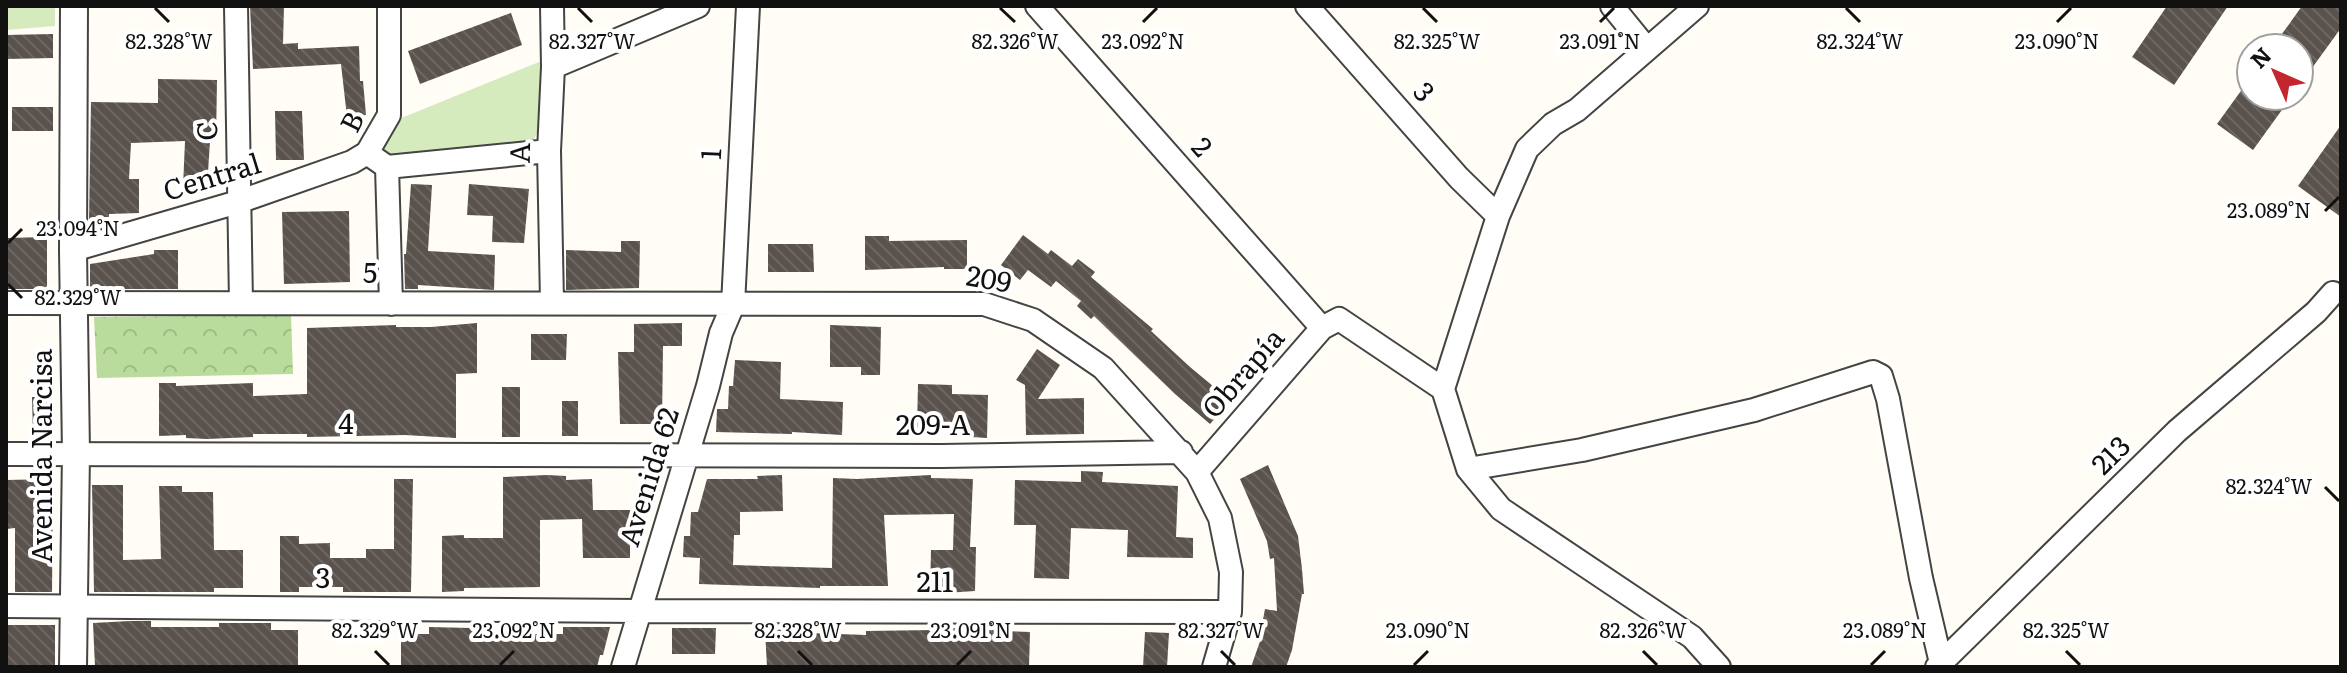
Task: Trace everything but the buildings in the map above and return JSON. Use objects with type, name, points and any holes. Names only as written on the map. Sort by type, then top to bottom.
[{"type":"street","name":"Avenida Narcisa","points":[[73,667],[76,453],[74,6]]},
{"type":"street","name":"C","points":[[236,6],[241,303]]},
{"type":"street","name":"B","points":[[389,6],[389,115],[367,153],[387,167],[391,304]]},
{"type":"street","name":"A","points":[[552,6],[549,151],[552,302]]},
{"type":"street","points":[[553,67],[698,6]]},
{"type":"street","name":"1","points":[[733,305],[748,6]]},
{"type":"street","name":"2","points":[[1037,6],[1330,323],[1443,389]]},
{"type":"street","name":"3","points":[[1307,6],[1459,178],[1498,216]]},
{"type":"street","points":[[1612,6],[1647,49]]},
{"type":"street","points":[[1697,6],[1527,149],[1498,216],[1443,389],[1468,469],[1501,509],[1692,637],[1719,667]]},
{"type":"street","points":[[387,167],[549,151]]},
{"type":"street","name":"Central","points":[[73,250],[238,202],[352,162],[367,153]]},
{"type":"street","name":"213","points":[[1939,665],[2177,431],[2316,312],[2333,293]]},
{"type":"street","name":"5","points":[[6,303],[552,302],[733,305]]},
{"type":"street","name":"209","points":[[733,305],[984,304],[1033,320],[1103,368],[1197,472],[1220,518],[1231,572],[1230,612],[1214,667]]},
{"type":"street","name":"Avenida 62","points":[[623,667],[721,333],[733,305]]},
{"type":"street","name":"Obrapía","points":[[1197,472],[1330,323]]},
{"type":"street","points":[[1468,469],[1582,450],[1754,410],[1873,372],[1881,376],[1888,399],[1939,665]]},
{"type":"street","name":"209-A","points":[[686,455],[942,456],[1181,452]]},
{"type":"street","name":"4","points":[[6,454],[686,455]]},
{"type":"street","name":"3","points":[[6,606],[640,611]]},
{"type":"street","name":"211","points":[[640,611],[1230,612]]},
{"type":"green space","points":[[6,6],[55,6],[55,26],[6,30]]},
{"type":"green space","points":[[539,62],[546,67],[546,115],[533,141],[386,158],[378,148],[399,119]]},
{"type":"green space","points":[[291,315],[293,374],[97,378],[94,317]]}]
